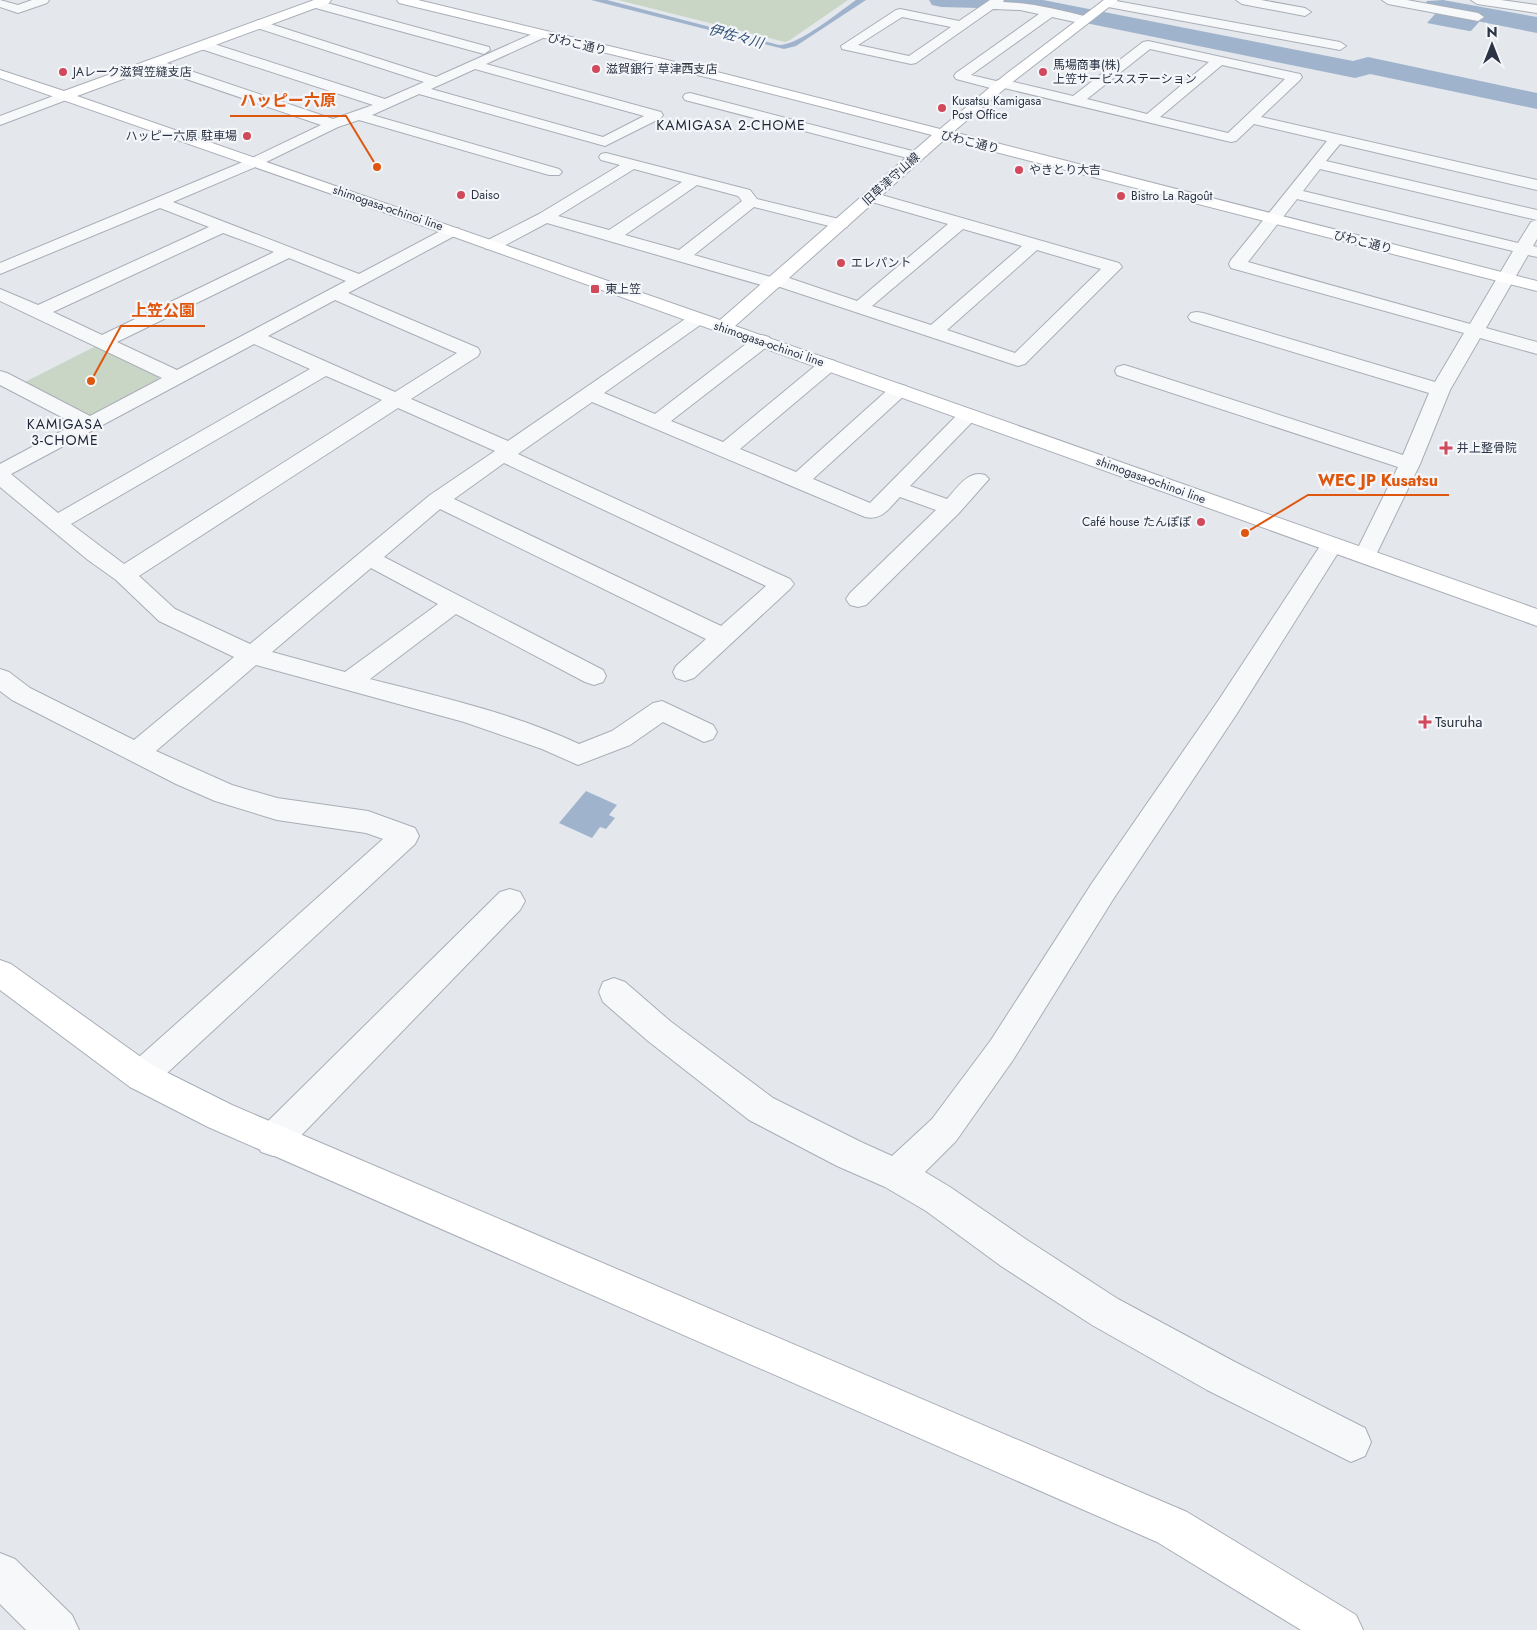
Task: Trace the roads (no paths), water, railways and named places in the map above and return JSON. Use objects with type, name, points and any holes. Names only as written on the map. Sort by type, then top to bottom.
[{"type":"street","points":[[0,3],[18,8],[43,0]]},
{"type":"street","name":"びわこ通り","points":[[403,0],[730,80],[1537,286]]},
{"type":"street","points":[[1027,0],[1089,16]]},
{"type":"street","points":[[1242,0],[1305,12]]},
{"type":"street","points":[[1282,36],[1316,0]]},
{"type":"street","points":[[1388,0],[1420,3],[1478,17]]},
{"type":"street","points":[[1477,0],[1537,9]]},
{"type":"street","points":[[0,121],[320,2],[484,50]]},
{"type":"street","points":[[962,25],[900,13],[846,46],[911,60],[962,25],[995,2],[1050,12],[1089,16]]},
{"type":"street","points":[[1113,3],[1340,46]]},
{"type":"street","name":"旧草津守山線","points":[[723,327],[841,224],[915,156],[1000,84],[1089,16],[1113,3]]},
{"type":"street","points":[[1172,14],[1183,5]]},
{"type":"street","points":[[1050,12],[961,76],[1077,100],[1231,138],[1295,77],[1148,45],[1077,100]]},
{"type":"street","points":[[258,24],[436,81]]},
{"type":"street","points":[[0,269],[255,162],[333,124],[359,116],[539,34]]},
{"type":"street","points":[[203,45],[385,104]]},
{"type":"street","points":[[1150,118],[1219,61]]},
{"type":"street","points":[[153,63],[333,124]]},
{"type":"street","points":[[417,89],[605,142],[656,114],[473,64]]},
{"type":"street","name":"shimogasa-ochinoi line","points":[[0,74],[492,245],[1537,618]]},
{"type":"street","points":[[690,97],[915,156]]},
{"type":"street","points":[[359,116],[554,172]]},
{"type":"street","points":[[1252,119],[1537,185]]},
{"type":"street","points":[[1336,139],[1237,264],[1537,348]]},
{"type":"street","points":[[606,157],[744,193],[751,202],[841,224]]},
{"type":"street","points":[[1316,163],[1537,215]]},
{"type":"street","points":[[492,245],[545,217],[632,164]]},
{"type":"street","points":[[612,236],[695,180]]},
{"type":"street","points":[[1292,193],[1530,250]]},
{"type":"street","points":[[545,217],[776,281],[1018,360],[1113,267],[871,197]]},
{"type":"street","points":[[159,202],[360,280]]},
{"type":"street","points":[[682,256],[751,202]]},
{"type":"street","points":[[860,307],[960,223]]},
{"type":"street","points":[[1364,556],[1410,464],[1440,390],[1473,330],[1506,278],[1530,250],[1537,225]]},
{"type":"street","points":[[38,312],[222,227]]},
{"type":"street","points":[[452,231],[0,474],[96,555],[124,575],[167,614],[253,656],[468,714],[551,742],[578,756],[621,738],[662,710],[704,732]]},
{"type":"street","points":[[934,332],[1034,244]]},
{"type":"street","points":[[102,342],[288,252]]},
{"type":"street","points":[[0,294],[178,378]]},
{"type":"street","points":[[124,575],[471,352],[335,294]]},
{"type":"street","points":[[1197,317],[1440,390]]},
{"type":"street","points":[[137,752],[438,500],[697,319]]},
{"type":"street","points":[[254,337],[398,399],[782,584],[684,672]]},
{"type":"street","points":[[657,422],[762,341]]},
{"type":"street","points":[[725,451],[828,365]]},
{"type":"street","points":[[58,522],[325,368]]},
{"type":"street","points":[[1124,371],[1410,464]]},
{"type":"street","points":[[0,377],[90,424]]},
{"type":"street","points":[[799,481],[899,390]]},
{"type":"street","points":[[590,394],[873,512],[968,415]]},
{"type":"street","points":[[858,599],[978,479]]},
{"type":"street","points":[[896,488],[951,508]]},
{"type":"street","points":[[438,500],[723,637]]},
{"type":"street","points":[[897,1175],[944,1130],[1002,1050],[1102,892],[1227,708],[1332,545]]},
{"type":"street","points":[[370,558],[594,676]]},
{"type":"street","points":[[350,681],[455,604]]},
{"type":"street","points":[[0,678],[22,694],[185,777],[225,794],[277,809],[368,822],[404,836],[141,1076]]},
{"type":"street","points":[[273,1140],[510,901]]},
{"type":"street","points":[[0,973],[141,1076],[220,1116],[1172,1528],[1341,1630]]},
{"type":"street","points":[[614,992],[659,1031],[761,1109],[849,1154],[897,1175],[938,1199],[1014,1253],[1105,1312],[1221,1376],[1351,1442]]},
{"type":"street","points":[[0,1574],[57,1630]]},
{"type":"water","points":[[591,0],[607,0],[779,45],[787,44],[808,34],[856,0],[866,0],[796,46],[784,49]]},
{"type":"water","points":[[1436,13],[1479,22],[1471,31],[1427,23]]},
{"type":"water","points":[[586,791],[617,805],[609,815],[615,818],[606,829],[600,827],[592,838],[559,823]]},
{"type":"waterway","name":"伊佐々川","points":[[941,0],[1017,2],[1100,19]]},
{"type":"waterway","name":"伊佐々川","points":[[1436,6],[1537,25]]},
{"type":"waterway","points":[[1108,21],[1355,70],[1368,65],[1537,101]]},
{"type":"place","name":"滋賀銀行 草津西支店","points":[[596,69]]},
{"type":"place","name":"JAレーク滋賀笠縫支店","points":[[63,72]]},
{"type":"place","name":"馬場商事(株) 上笠サービスステーション","points":[[1043,72]]},
{"type":"place","name":"Kusatsu Kamigasa Post Office","points":[[942,108]]},
{"type":"place","name":"ハッピー六原 駐車場","points":[[247,136]]},
{"type":"place","name":"ハッピー六原","points":[[377,167]]},
{"type":"place","name":"やきとり大吉","points":[[1019,170]]},
{"type":"place","name":"Daiso","points":[[461,195]]},
{"type":"place","name":"Bistro La Ragoût","points":[[1121,196]]},
{"type":"place","name":"エレパント","points":[[841,263]]},
{"type":"place","name":"東上笠","points":[[595,289]]},
{"type":"place","name":"上笠公園","points":[[91,381]]},
{"type":"place","name":"井上整骨院","points":[[1446,448]]},
{"type":"place","name":"Café house たんぽぽ","points":[[1201,522]]},
{"type":"place","name":"WEC JP Kusatsu","points":[[1245,533]]},
{"type":"place","name":"Tsuruha","points":[[1425,722]]},
{"type":"district","name":"KAMIGASA 2-CHOME","points":[[731,125]]},
{"type":"district","name":"KAMIGASA 3-CHOME","points":[[65,432]]}]
